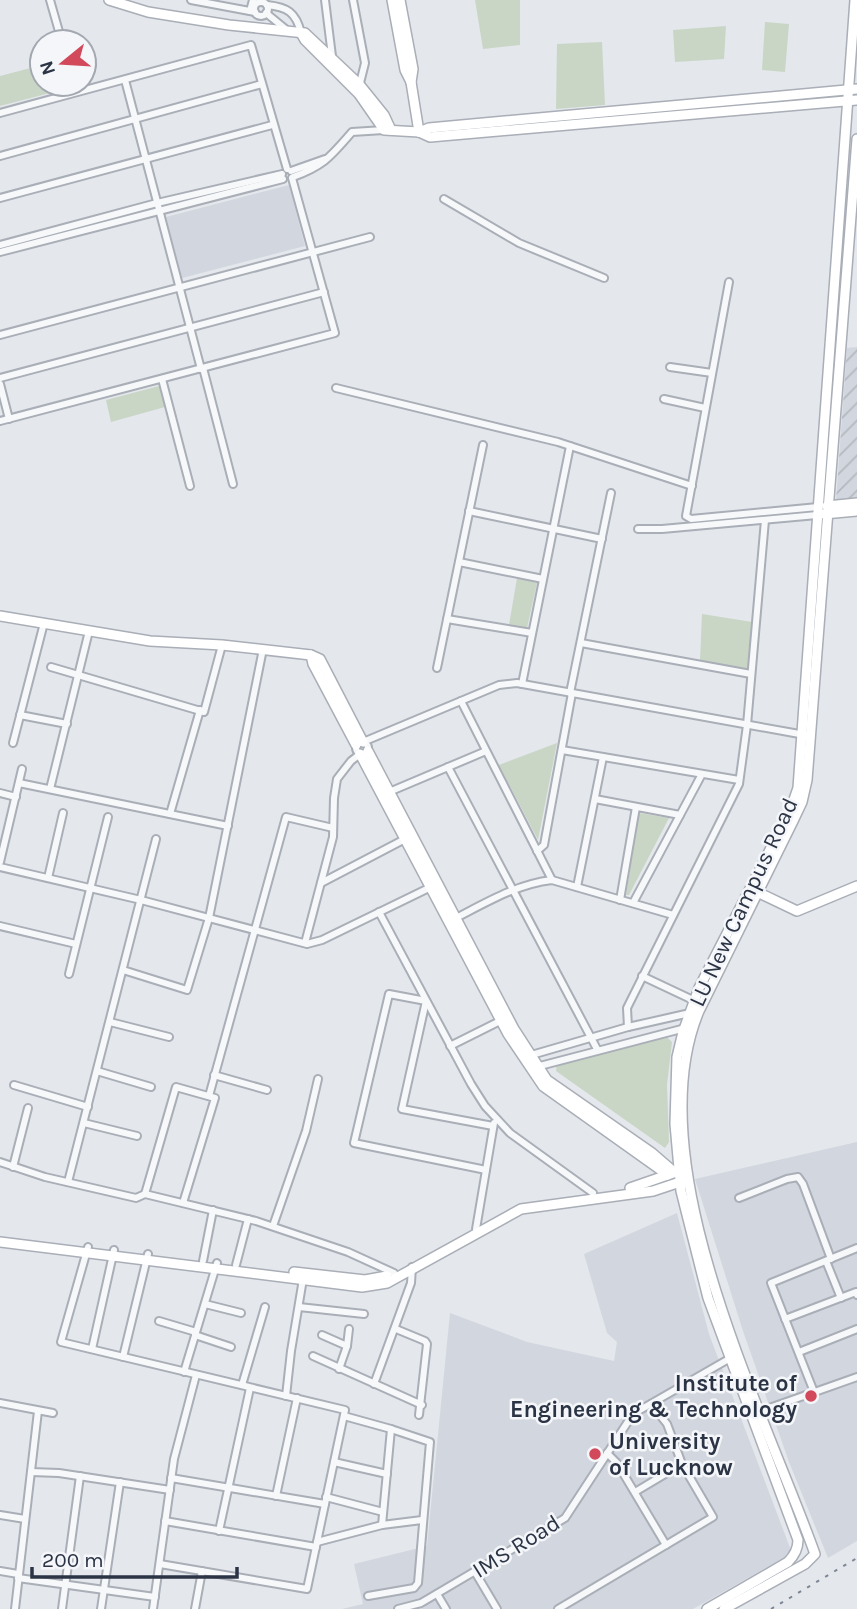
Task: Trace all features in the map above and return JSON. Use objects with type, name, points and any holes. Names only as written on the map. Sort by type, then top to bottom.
[{"type":"street","points":[[50,0],[58,28]]},
{"type":"street","points":[[109,0],[148,12],[305,33],[332,56],[359,89]]},
{"type":"street","points":[[191,0],[216,3],[260,15],[266,13]]},
{"type":"street","points":[[252,11],[253,0]]},
{"type":"street","points":[[325,0],[332,56]]},
{"type":"street","points":[[353,0],[365,63],[359,89]]},
{"type":"street","points":[[392,0],[405,70],[411,82],[419,132]]},
{"type":"street","points":[[400,0],[413,69],[411,82]]},
{"type":"street","name":"LU New Campus Road","points":[[695,1012],[695,1001],[802,802],[807,780],[806,736],[818,511],[853,101],[855,0]]},
{"type":"street","points":[[252,11],[261,2],[284,7],[298,21],[304,40],[384,114],[388,130]]},
{"type":"street","points":[[266,13],[267,5]]},
{"type":"street","points":[[266,13],[289,32]]},
{"type":"street","points":[[0,421],[335,333],[314,252],[272,125],[251,45],[98,87]]},
{"type":"street","points":[[125,80],[233,484]]},
{"type":"street","points":[[0,156],[262,85]]},
{"type":"street","points":[[631,114],[853,90]]},
{"type":"street","points":[[0,113],[56,98]]},
{"type":"street","points":[[0,245],[315,169],[331,158],[352,132],[419,132],[429,128],[853,101]]},
{"type":"street","points":[[0,198],[272,125]]},
{"type":"street","name":"LU New Campus Road","points":[[806,736],[829,510],[857,139]]},
{"type":"street","points":[[444,199],[519,243],[604,278]]},
{"type":"street","points":[[0,252],[158,206]]},
{"type":"street","points":[[0,335],[370,237]]},
{"type":"street","points":[[729,282],[687,516],[691,519],[829,510],[857,511]]},
{"type":"street","points":[[0,378],[324,292]]},
{"type":"street","points":[[670,367],[712,373]]},
{"type":"street","points":[[162,379],[190,486]]},
{"type":"street","points":[[0,384],[9,419]]},
{"type":"street","points":[[336,388],[570,446],[692,486]]},
{"type":"street","points":[[664,399],[705,408]]},
{"type":"street","points":[[436,668],[483,445]]},
{"type":"street","points":[[522,684],[570,446]]},
{"type":"street","points":[[537,850],[544,845],[580,643],[611,494]]},
{"type":"street","points":[[829,510],[857,503]]},
{"type":"street","points":[[469,511],[602,539]]},
{"type":"street","points":[[638,529],[765,520],[818,511]]},
{"type":"street","points":[[628,1027],[627,1008],[739,780],[747,725],[765,520]]},
{"type":"street","points":[[459,562],[543,579]]},
{"type":"street","points":[[0,616],[150,641],[222,645],[311,655],[313,664],[389,792],[500,1021],[528,1056]]},
{"type":"street","points":[[447,619],[532,633]]},
{"type":"street","points":[[13,743],[44,623]]},
{"type":"street","points":[[50,789],[89,631]]},
{"type":"street","points":[[580,643],[751,674]]},
{"type":"street","points":[[51,667],[205,712],[222,645]]},
{"type":"street","points":[[123,970],[187,990],[209,918],[263,649]]},
{"type":"street","points":[[305,943],[333,837],[337,779],[362,748],[499,685],[522,684],[806,736]]},
{"type":"street","points":[[461,701],[552,880]]},
{"type":"street","points":[[170,814],[200,710]]},
{"type":"street","points":[[20,715],[66,724]]},
{"type":"street","points":[[362,748],[405,839],[456,918],[535,1067],[547,1080],[679,1175]]},
{"type":"street","points":[[562,750],[739,780]]},
{"type":"street","points":[[389,792],[486,751]]},
{"type":"street","points":[[578,887],[603,757]]},
{"type":"street","points":[[448,767],[597,1049]]},
{"type":"street","points":[[22,769],[0,864],[48,878],[305,943],[322,940],[434,885]]},
{"type":"street","points":[[633,903],[702,774]]},
{"type":"street","points":[[19,783],[228,826]]},
{"type":"street","points":[[0,793],[16,797]]},
{"type":"street","points":[[595,799],[680,814]]},
{"type":"street","points":[[620,900],[636,807]]},
{"type":"street","points":[[48,878],[63,813]]},
{"type":"street","points":[[69,974],[108,817]]},
{"type":"street","points":[[209,1096],[286,817],[333,828]]},
{"type":"street","points":[[68,1182],[156,839]]},
{"type":"street","points":[[321,883],[405,839]]},
{"type":"street","points":[[456,918],[513,889],[552,880],[673,915]]},
{"type":"street","points":[[754,890],[797,911],[857,886]]},
{"type":"street","name":"LU New Campus Road","points":[[724,1609],[805,1564],[815,1554],[761,1411],[708,1298],[691,1236],[679,1175],[675,1124],[677,1057],[695,1012],[754,890]]},
{"type":"street","points":[[379,912],[485,1107],[510,1133],[593,1193]]},
{"type":"street","points":[[0,926],[76,944]]},
{"type":"street","points":[[642,976],[695,1001]]},
{"type":"street","points":[[426,1002],[389,994],[354,1143],[486,1170]]},
{"type":"street","points":[[426,1002],[402,1109],[493,1126]]},
{"type":"street","points":[[528,1056],[628,1027],[695,1012]]},
{"type":"street","points":[[450,1046],[500,1021]]},
{"type":"street","points":[[110,1022],[169,1037]]},
{"type":"street","points":[[535,1067],[690,1027]]},
{"type":"street","points":[[97,1071],[150,1087]]},
{"type":"street","points":[[214,1075],[267,1090]]},
{"type":"street","points":[[272,1226],[306,1131],[318,1079]]},
{"type":"street","points":[[14,1085],[88,1107]]},
{"type":"street","points":[[145,1194],[176,1087],[215,1098],[183,1203]]},
{"type":"street","points":[[13,1167],[28,1108]]},
{"type":"street","points":[[476,1228],[495,1117]]},
{"type":"street","points":[[84,1122],[137,1136]]},
{"type":"street","points":[[0,1163],[136,1198],[145,1194],[248,1219],[348,1252],[394,1273]]},
{"type":"street","points":[[452,1245],[516,1205],[652,1187],[679,1175]]},
{"type":"street","points":[[148,1257],[203,1261],[216,1266],[236,1265],[362,1287],[387,1283],[531,1204],[593,1193],[652,1187],[679,1175]]},
{"type":"street","points":[[738,1198],[798,1177],[803,1184],[841,1298]]},
{"type":"street","points":[[203,1261],[213,1210]]},
{"type":"street","points":[[236,1265],[248,1219]]},
{"type":"street","points":[[0,1236],[88,1250]]},
{"type":"street","points":[[0,1242],[303,1276],[365,1280],[381,1279],[412,1268]]},
{"type":"street","points":[[814,1392],[771,1283],[857,1248]]},
{"type":"street","points":[[88,1250],[61,1342],[345,1410],[307,1589],[160,1564]]},
{"type":"street","points":[[92,1349],[113,1253]]},
{"type":"street","points":[[123,1357],[148,1257]]},
{"type":"street","points":[[184,1372],[216,1266]]},
{"type":"street","points":[[374,1384],[396,1329],[411,1283],[412,1268]]},
{"type":"street","points":[[286,1396],[303,1276]]},
{"type":"street","points":[[785,1319],[856,1292],[857,1295]]},
{"type":"street","points":[[205,1304],[241,1313]]},
{"type":"street","points":[[242,1385],[265,1307]]},
{"type":"street","points":[[299,1307],[364,1314]]},
{"type":"street","points":[[159,1321],[231,1347]]},
{"type":"street","points":[[339,1369],[347,1346],[349,1329]]},
{"type":"street","points":[[396,1329],[427,1344],[419,1415]]},
{"type":"street","points":[[799,1352],[856,1332]]},
{"type":"street","points":[[322,1335],[347,1346]]},
{"type":"street","points":[[313,1356],[422,1405]]},
{"type":"street","name":"LU New Campus Road","points":[[706,1609],[788,1562],[798,1546],[735,1356]]},
{"type":"street","name":"IMS Road","points":[[398,1609],[421,1603],[565,1518],[633,1414],[735,1356]]},
{"type":"street","points":[[153,1609],[174,1459],[196,1375]]},
{"type":"street","points":[[761,1411],[857,1377]]},
{"type":"street","points":[[219,1531],[250,1388]]},
{"type":"street","points":[[276,1496],[297,1398]]},
{"type":"street","points":[[0,1404],[53,1413]]},
{"type":"street","points":[[558,1609],[713,1517],[682,1464],[667,1424],[651,1404]]},
{"type":"street","points":[[15,1609],[38,1410]]},
{"type":"street","points":[[344,1416],[430,1442],[418,1583],[414,1588],[368,1596]]},
{"type":"street","points":[[382,1525],[391,1429]]},
{"type":"street","points":[[607,1453],[617,1463],[666,1545]]},
{"type":"street","points":[[334,1462],[387,1474]]},
{"type":"street","points":[[635,1492],[682,1464]]},
{"type":"street","points":[[30,1472],[80,1476],[170,1490]]},
{"type":"street","points":[[62,1609],[80,1476]]},
{"type":"street","points":[[171,1478],[383,1511]]},
{"type":"street","points":[[101,1609],[120,1482]]},
{"type":"street","points":[[0,1515],[25,1519]]},
{"type":"street","points":[[165,1521],[316,1545],[382,1525],[422,1520]]},
{"type":"street","points":[[0,1571],[65,1585],[155,1598]]},
{"type":"street","points":[[195,1609],[202,1571]]},
{"type":"street","points":[[475,1572],[497,1609]]},
{"type":"street","points":[[437,1594],[446,1609]]},
{"type":"shaded area","points":[[289,185],[305,246],[182,278],[166,217]]},
{"type":"shaded area","points":[[857,347],[857,497],[836,500],[847,348]]},
{"type":"shaded area","name":"Institute of Engineering & Technology","points":[[857,1142],[857,1541],[828,1558],[789,1462],[743,1331],[695,1179]]},
{"type":"shaded area","name":"University of Lucknow","points":[[677,1213],[709,1334],[792,1553],[693,1609],[342,1609],[363,1604],[354,1564],[427,1546],[450,1313],[527,1342],[614,1361],[617,1342],[607,1333],[584,1254]]},
{"type":"green space","points":[[475,0],[520,0],[520,45],[483,49]]},
{"type":"green space","points":[[765,22],[789,24],[785,72],[762,70]]},
{"type":"green space","points":[[726,26],[724,59],[675,62],[673,30]]},
{"type":"green space","points":[[602,42],[605,105],[556,109],[557,44]]},
{"type":"green space","points":[[28,69],[28,98],[31,98],[0,106],[0,76]]},
{"type":"green space","points":[[159,386],[165,407],[111,422],[106,400]]},
{"type":"green space","points":[[517,578],[537,583],[527,628],[509,625]]},
{"type":"green space","points":[[702,614],[752,622],[749,670],[700,661]]},
{"type":"green space","points":[[557,743],[538,840],[499,765]]},
{"type":"green space","points":[[639,813],[669,818],[629,895],[626,895]]},
{"type":"green space","points":[[665,1035],[672,1042],[667,1085],[669,1142],[665,1148],[556,1071],[557,1063]]},
{"type":"railway","points":[[771,1609],[857,1558]]},
{"type":"place","name":"Institute of Engineering & Technology","points":[[811,1396]]},
{"type":"place","name":"University of Lucknow","points":[[595,1454]]}]
